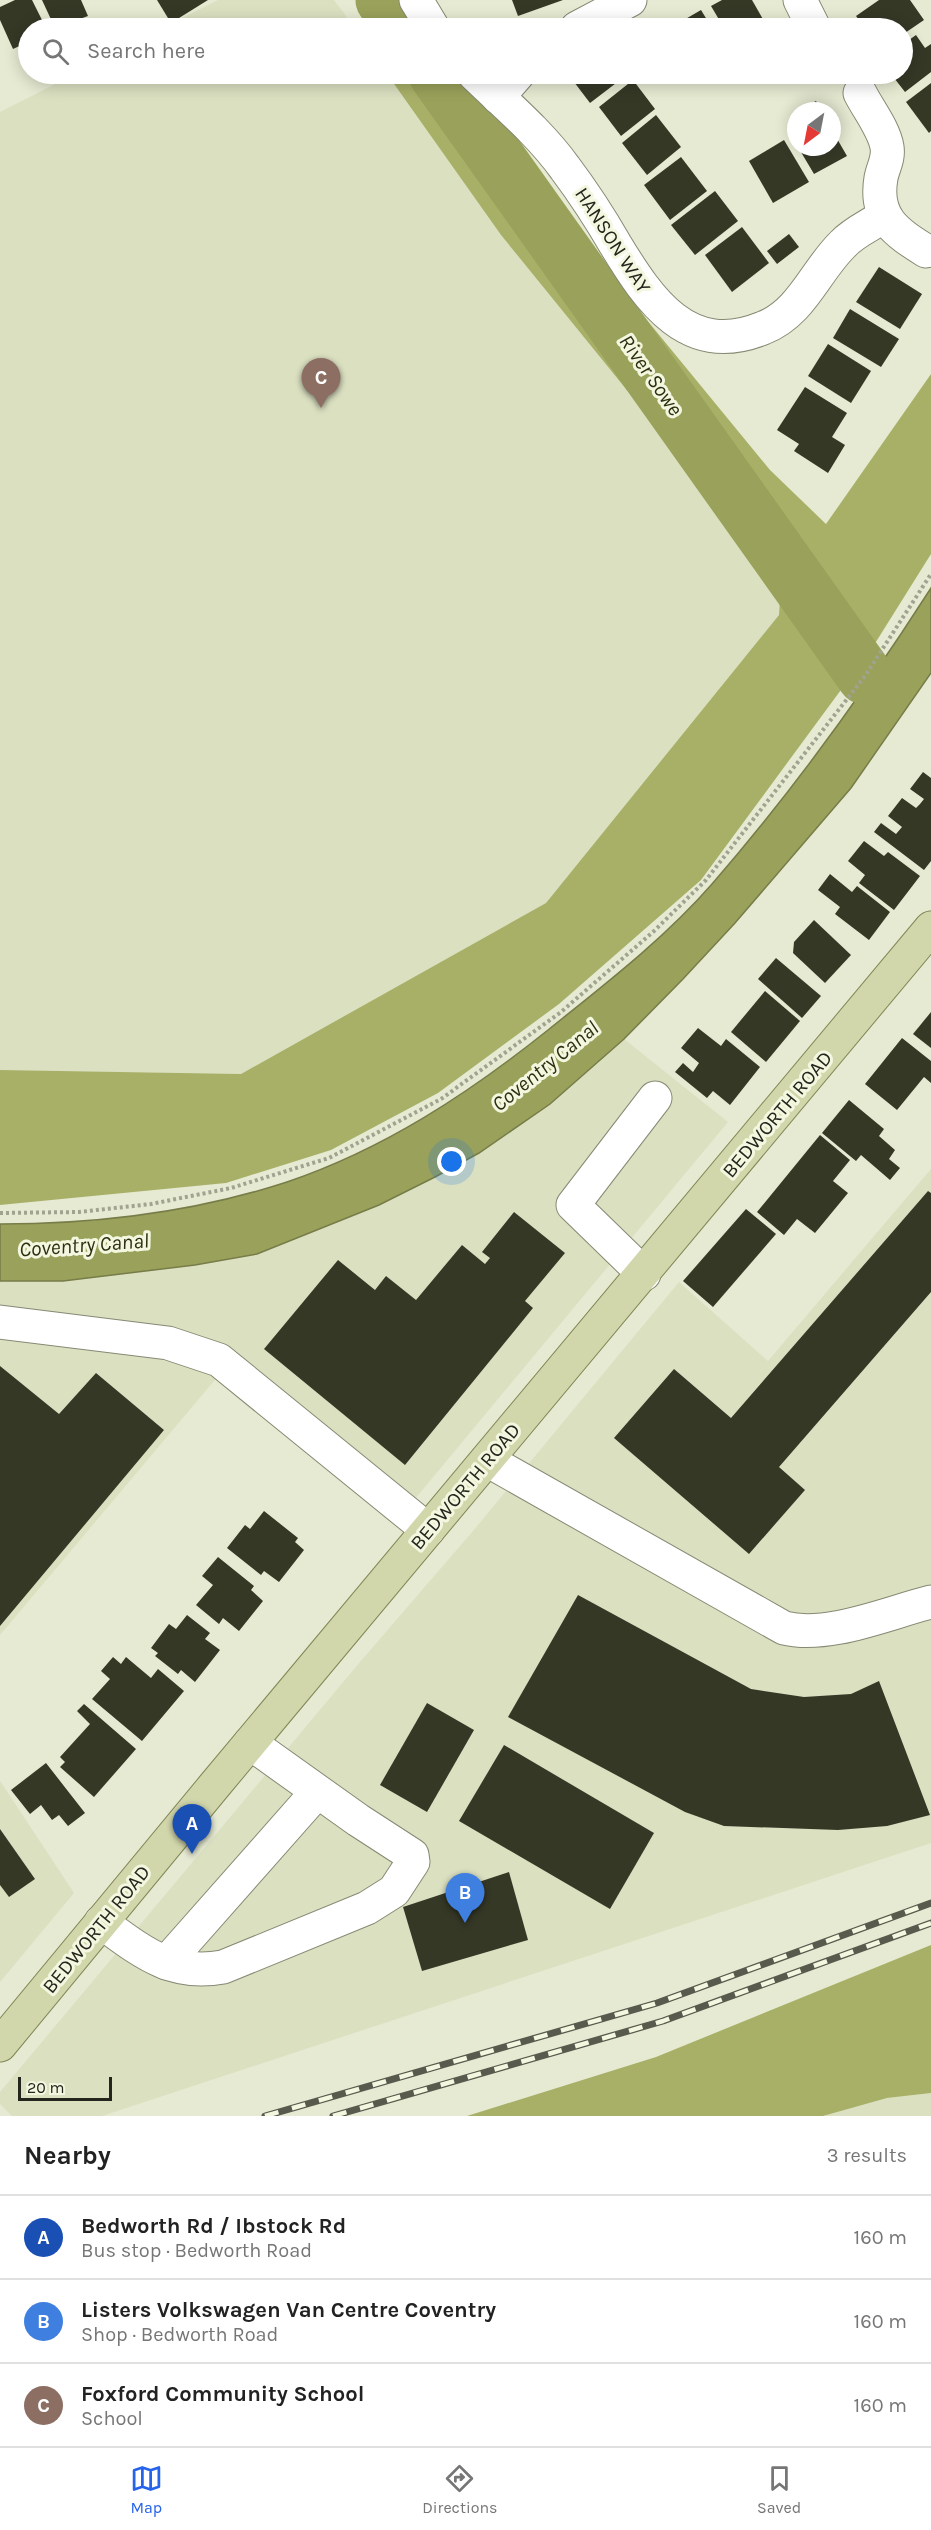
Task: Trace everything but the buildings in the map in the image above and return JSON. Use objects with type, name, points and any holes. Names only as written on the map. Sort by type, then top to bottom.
[{"type":"main road","name":"BEDWORTH ROAD","points":[[0,2045],[931,928]]},
{"type":"street","points":[[416,0],[427,18]]},
{"type":"street","points":[[596,18],[630,0]]},
{"type":"street","name":"HANSON WAY","points":[[508,85],[591,205],[638,284],[657,307],[677,323],[703,334],[735,336],[764,328],[792,308],[809,291],[844,243],[884,216]]},
{"type":"street","points":[[860,93],[887,145],[888,160],[881,176],[879,195],[884,216],[896,232],[926,251]]},
{"type":"street","points":[[644,1274],[573,1205],[655,1098]]},
{"type":"street","points":[[0,1322],[168,1343],[219,1360],[428,1530]]},
{"type":"street","points":[[487,1460],[784,1628],[802,1632],[833,1628],[931,1602]]},
{"type":"street","points":[[101,1922],[147,1955],[183,1970],[205,1971],[224,1967],[367,1908],[394,1891],[413,1862],[412,1855],[250,1743]]},
{"type":"street","points":[[166,1963],[318,1792]]},
{"type":"path","points":[[0,1213],[79,1212],[130,1206],[231,1188],[329,1158],[441,1099],[561,1012],[653,932],[705,880],[866,676],[931,574]]},
{"type":"shaded area","points":[[218,0],[334,0],[348,18],[182,18]]},
{"type":"shaded area","points":[[55,84],[394,84],[501,235],[781,580],[779,615],[546,903],[241,1074],[0,1070],[0,112]]},
{"type":"shaded area","points":[[394,84],[453,84],[770,470],[826,524],[931,374],[931,554],[874,645],[701,880],[559,1004],[438,1093],[331,1150],[226,1183],[0,1205],[0,1070],[241,1074],[546,903],[779,615],[781,580],[501,235]]},
{"type":"shaded area","points":[[624,1039],[728,1122],[395,1523],[219,1375],[0,1635],[0,1281],[63,1281],[195,1265],[257,1254],[379,1205],[479,1153],[550,1104]]},
{"type":"shaded area","points":[[931,1169],[931,1843],[102,2116],[12,2116],[0,2104],[0,2092],[360,1662],[473,1531],[679,1282],[768,1361]]},
{"type":"shaded area","points":[[0,1781],[74,1893],[0,1982]]},
{"type":"shaded area","points":[[931,1945],[931,2093],[887,2098],[823,2116],[467,2116],[656,2057]]},
{"type":"shaded area","points":[[931,2093],[931,2116],[823,2116],[887,2098]]},
{"type":"water","name":"Coventry Canal","points":[[931,588],[931,673],[851,788],[735,923],[683,979],[624,1039],[550,1104],[479,1153],[435,1177],[379,1205],[257,1254],[195,1265],[63,1281],[0,1281],[0,1224],[73,1222],[145,1214],[217,1201],[287,1182],[323,1169],[424,1118],[518,1054],[633,961],[674,924],[712,884],[827,740]]},
{"type":"waterway","name":"River Sowe","points":[[384,0],[398,18]]},
{"type":"waterway","name":"River Sowe","points":[[444,84],[865,676]]},
{"type":"railway","points":[[265,2116],[657,2003],[931,1903]]},
{"type":"railway","points":[[333,2116],[663,2021],[931,1923]]},
{"type":"place","name":"Foxford Community School","points":[[321,408]]},
{"type":"place","name":"Bedworth Rd / Ibstock Rd","points":[[192,1854]]},
{"type":"place","name":"Listers Volkswagen Van Centre Coventry","points":[[465,1923]]}]
